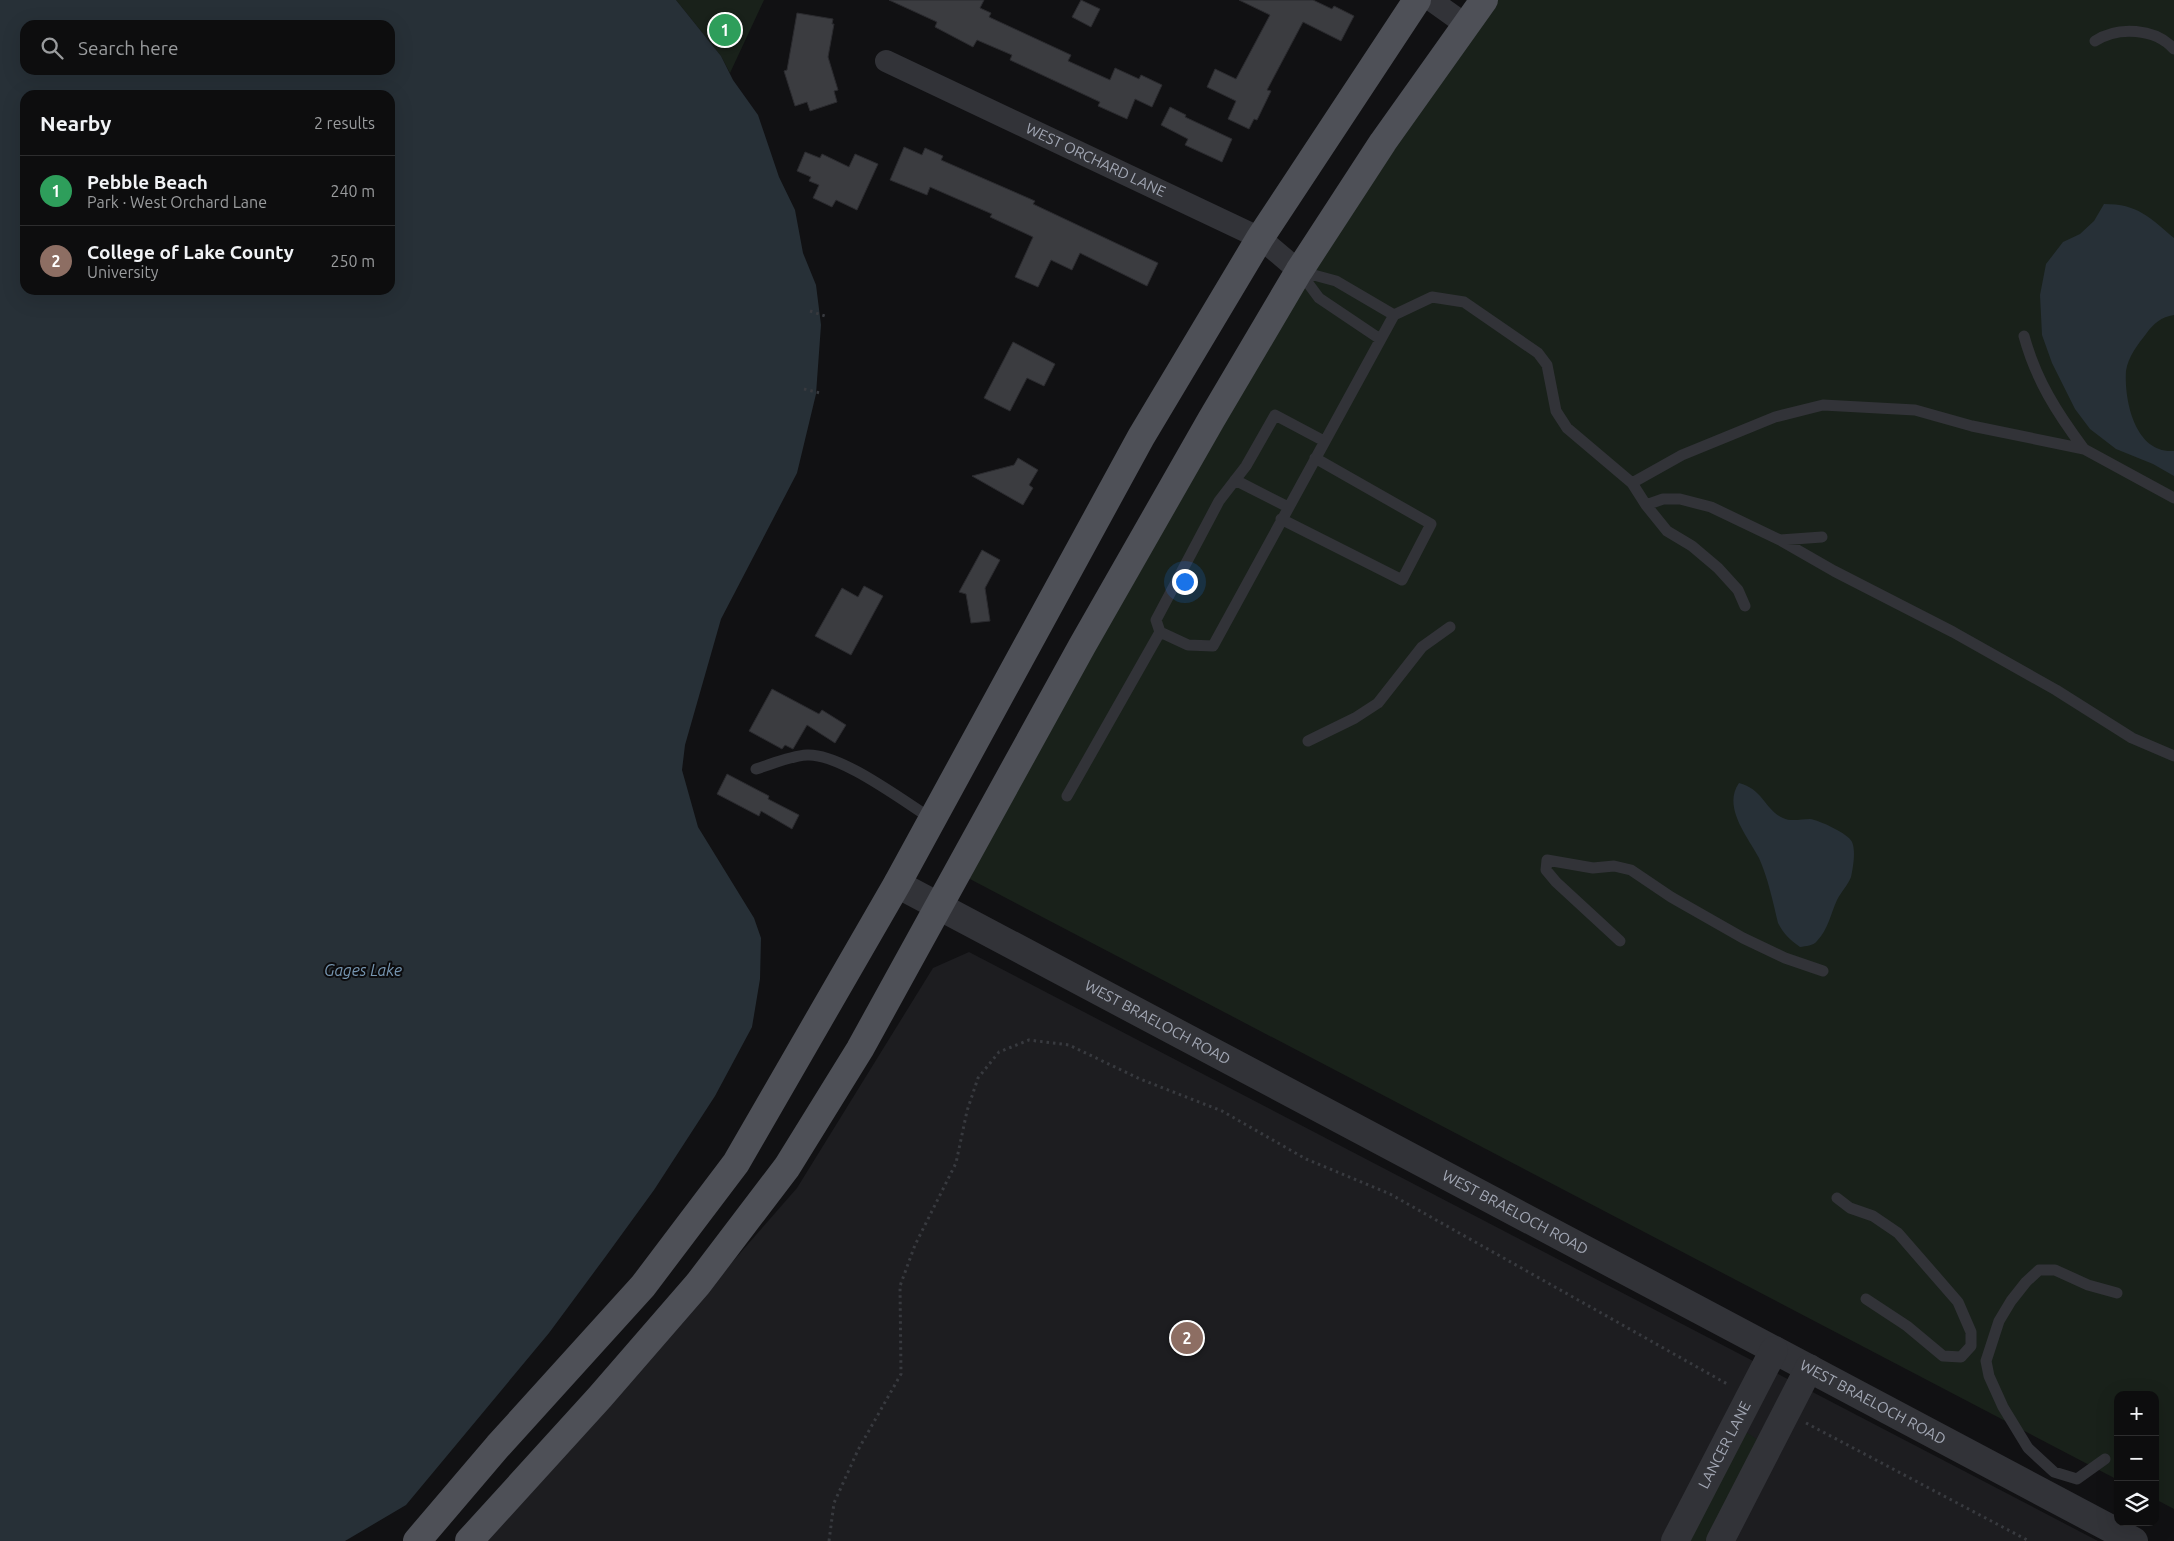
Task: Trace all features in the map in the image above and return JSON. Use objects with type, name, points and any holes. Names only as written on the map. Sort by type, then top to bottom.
[{"type":"main road","points":[[417,1541],[498,1446],[643,1286],[736,1162],[897,884],[1141,437],[1260,238],[1417,0]]},
{"type":"main road","points":[[469,1541],[600,1397],[698,1284],[787,1167],[860,1049],[1082,646],[1211,420],[1299,271],[1383,142],[1484,0]]},
{"type":"street","points":[[1431,0],[1466,25]]},
{"type":"street","name":"WEST ORCHARD LANE","points":[[886,61],[1260,238],[1299,271]]},
{"type":"street","name":"WEST BRAELOCH ROAD","points":[[897,884],[2134,1541]]},
{"type":"street","name":"LANCER LANE","points":[[1675,1541],[1774,1350]]},
{"type":"street","points":[[1720,1541],[1809,1368]]},
{"type":"lane","points":[[2095,41],[2106,34],[2124,30],[2145,34],[2167,42],[2174,49]]},
{"type":"lane","points":[[1299,271],[1336,281],[1394,315]]},
{"type":"lane","points":[[1299,271],[1319,298],[1380,339]]},
{"type":"lane","points":[[1324,441],[1276,415],[1246,466],[1219,501],[1156,620],[1160,632],[1188,645],[1213,646],[1394,315],[1432,297],[1464,302],[1538,353],[1547,365],[1556,411],[1567,428],[1632,483],[1646,505],[1667,531],[1692,546],[1718,568],[1738,590],[1745,606]]},
{"type":"lane","points":[[2024,336],[2031,362],[2044,391],[2084,448]]},
{"type":"lane","points":[[1632,483],[1682,455],[1775,417],[1823,405],[1915,410],[1972,426],[2084,448],[2174,498]]},
{"type":"lane","points":[[1281,519],[1402,580],[1431,524],[1315,458]]},
{"type":"lane","points":[[1235,480],[1288,507]]},
{"type":"lane","points":[[1646,505],[1663,498],[1680,499],[1711,507],[1780,540],[1834,571],[1978,646],[2056,690],[2132,738],[2174,756]]},
{"type":"lane","points":[[1780,540],[1822,537]]},
{"type":"lane","points":[[1308,741],[1355,718],[1378,703],[1422,647],[1450,626]]},
{"type":"lane","points":[[1067,796],[1160,632]]},
{"type":"lane","points":[[756,769],[806,755],[828,758],[850,768],[932,819]]},
{"type":"lane","points":[[1620,941],[1556,882],[1546,870],[1546,860],[1593,868],[1614,866],[1631,870],[1671,897],[1742,938],[1785,958],[1822,971]]},
{"type":"lane","points":[[1836,1198],[1850,1208],[1873,1216],[1904,1239],[1958,1302],[1971,1332],[1971,1346],[1961,1357],[1944,1356],[1907,1326],[1866,1299]]},
{"type":"lane","points":[[2105,1459],[2077,1479],[2054,1472],[2028,1448],[2023,1440],[2003,1407],[1989,1376],[1986,1361],[1999,1321],[2011,1301],[2026,1282],[2040,1270],[2055,1270],[2088,1285],[2117,1293]]},
{"type":"path","points":[[810,311],[825,316]]},
{"type":"path","points":[[804,389],[820,393]]},
{"type":"path","points":[[829,1541],[834,1503],[858,1450],[901,1374],[900,1286],[915,1245],[956,1163],[967,1111],[978,1078],[999,1052],[1030,1040],[1069,1045],[1140,1079],[1222,1111],[1306,1159],[1390,1194],[1734,1387]]},
{"type":"path","points":[[1805,1422],[2029,1541]]},
{"type":"shaded area","points":[[676,0],[764,0],[730,73],[721,56]]},
{"type":"shaded area","points":[[1483,0],[2174,0],[2174,1509],[2159,1501],[2159,1391],[2114,1391],[2114,1478],[968,878],[1313,253]]},
{"type":"shaded area","points":[[969,952],[2098,1541],[485,1541],[535,1488],[797,1188],[933,968]]},
{"type":"shaded area","points":[[1746,1432],[1758,1440],[1706,1541],[1689,1541]]},
{"type":"water","name":"Gages Lake","points":[[0,0],[676,0],[721,56],[733,80],[758,115],[779,177],[795,210],[803,253],[816,285],[821,325],[816,394],[797,473],[721,619],[685,745],[682,770],[698,827],[754,918],[761,938],[760,979],[752,1027],[715,1096],[654,1190],[549,1333],[406,1505],[345,1541],[0,1541]]},
{"type":"water","points":[[2104,204],[2126,206],[2134,209],[2150,218],[2174,238],[2174,315],[2158,321],[2140,342],[2127,366],[2126,383],[2130,410],[2141,435],[2150,444],[2161,450],[2174,451],[2174,476],[2153,464],[2116,449],[2090,429],[2075,409],[2052,363],[2042,335],[2040,295],[2046,264],[2063,242],[2080,234],[2094,221]]},
{"type":"water","points":[[1739,783],[1753,790],[1772,810],[1783,818],[1793,820],[1810,819],[1820,822],[1840,831],[1852,842],[1854,855],[1851,877],[1837,900],[1824,932],[1814,944],[1800,947],[1787,936],[1778,923],[1770,890],[1759,858],[1743,831],[1735,812],[1733,802]]},
{"type":"building","points":[[889,0],[984,0],[980,8],[991,13],[989,17],[1071,55],[1068,61],[1110,80],[1115,68],[1139,79],[1141,75],[1162,85],[1152,107],[1135,99],[1127,119],[1098,106],[1100,102],[1010,60],[1012,55],[977,40],[973,47],[935,27],[937,22]]},
{"type":"building","points":[[1081,0],[1100,9],[1091,27],[1072,17]]},
{"type":"building","points":[[1239,0],[1313,0],[1332,9],[1334,6],[1354,16],[1341,41],[1303,22],[1267,90],[1271,91],[1257,120],[1254,119],[1249,129],[1228,119],[1236,101],[1207,87],[1215,69],[1236,79],[1270,15]]},
{"type":"building","points":[[797,13],[833,19],[832,24],[834,24],[828,57],[838,90],[834,91],[837,102],[810,111],[807,102],[795,106],[784,71],[787,70]]},
{"type":"building","points":[[1170,107],[1186,115],[1185,117],[1232,139],[1222,162],[1185,145],[1188,139],[1161,125]]},
{"type":"building","points":[[904,147],[922,155],[925,148],[943,156],[941,160],[1035,201],[1033,204],[1158,263],[1147,286],[1080,253],[1072,270],[1051,260],[1038,287],[1015,277],[1033,237],[990,217],[992,214],[930,187],[927,195],[890,180]]},
{"type":"building","points":[[805,152],[820,158],[822,154],[849,167],[855,154],[878,164],[857,210],[836,200],[832,207],[813,198],[819,185],[809,181],[811,177],[797,171]]},
{"type":"building","points":[[1013,342],[1055,364],[1044,386],[1027,378],[1010,411],[984,398]]},
{"type":"building","points":[[1018,458],[1038,470],[1029,485],[1033,488],[1023,505],[972,476],[1014,465]]},
{"type":"building","points":[[982,550],[1000,560],[985,588],[990,621],[971,623],[966,594],[959,592]]},
{"type":"building","points":[[864,586],[883,596],[851,655],[815,636],[842,588],[858,597]]},
{"type":"building","points":[[772,689],[819,714],[822,710],[846,725],[835,743],[807,725],[793,749],[785,745],[782,749],[749,731]]},
{"type":"building","points":[[727,774],[769,796],[768,799],[799,815],[792,829],[761,811],[759,816],[717,794]]},
{"type":"place","name":"Pebble Beach","points":[[725,30]]},
{"type":"place","name":"College of Lake County","points":[[1187,1338]]}]
